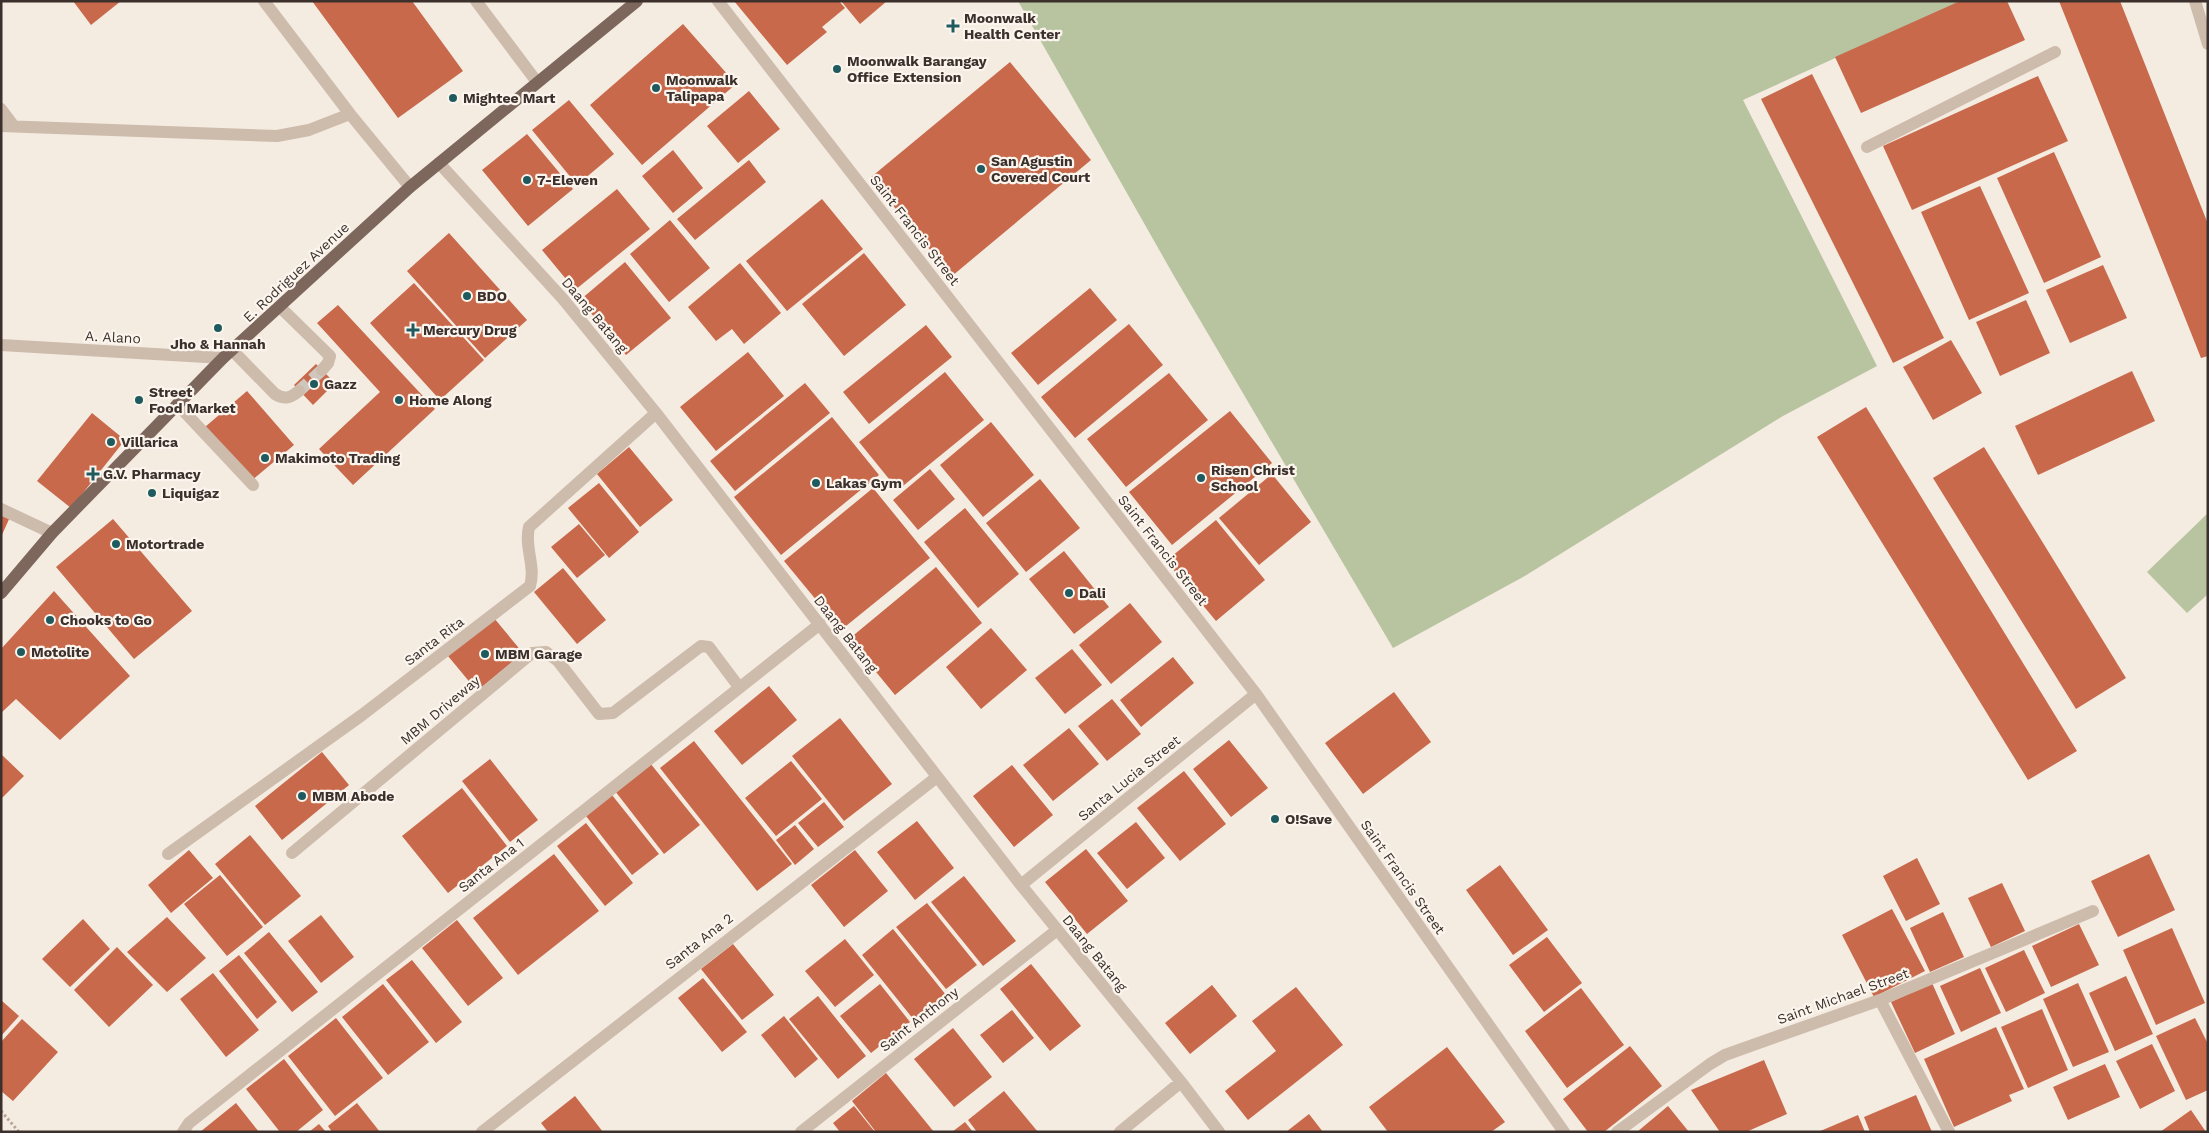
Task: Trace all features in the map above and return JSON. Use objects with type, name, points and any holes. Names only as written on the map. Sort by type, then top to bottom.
[{"type":"main road","name":"E. Rodriguez Avenue","points":[[1,593],[52,533],[228,354],[410,187],[637,1]]},
{"type":"street","points":[[264,1],[350,114],[410,187]]},
{"type":"street","points":[[476,1],[537,82]]},
{"type":"street","name":"Saint Francis Street","points":[[718,1],[1256,694],[1564,1132]]},
{"type":"street","points":[[2195,1],[2208,44]]},
{"type":"street","points":[[1867,147],[2055,52]]},
{"type":"street","points":[[1,110],[7,125],[247,136],[277,136],[309,130],[350,114]]},
{"type":"street","name":"Daang Batang","points":[[439,162],[563,299],[656,413],[1021,885],[1181,1082],[1219,1132]]},
{"type":"street","points":[[280,307],[330,356],[328,363],[322,370]]},
{"type":"street","name":"A. Alano","points":[[1,345],[228,354]]},
{"type":"street","points":[[228,354],[275,394],[283,398],[292,397],[299,391]]},
{"type":"street","points":[[177,404],[254,484]]},
{"type":"street","name":"Santa Rita","points":[[168,854],[362,715],[530,586],[533,576],[527,535],[530,527],[656,413]]},
{"type":"street","points":[[1,510],[52,533]]},
{"type":"street","name":"Santa Ana 1","points":[[182,1132],[196,1117],[820,624]]},
{"type":"street","name":"MBM Driveway","points":[[292,853],[532,653],[546,652],[558,661],[599,714],[613,712],[701,646],[708,647],[740,687]]},
{"type":"street","name":"Santa Lucia Street","points":[[1021,885],[1256,694]]},
{"type":"street","name":"Santa Ana 2","points":[[482,1132],[937,777]]},
{"type":"street","name":"Saint Michael Street","points":[[1617,1132],[1710,1064],[1726,1055],[1880,1000],[2093,911]]},
{"type":"street","name":"Saint Anthony","points":[[801,1132],[1057,930]]},
{"type":"street","points":[[1880,1000],[1949,1132]]},
{"type":"street","points":[[1120,1132],[1181,1082]]},
{"type":"path","points":[[1,1111],[20,1132]]},
{"type":"green space","points":[[1018,1],[1961,1],[1743,100],[1877,366],[1783,416],[1523,577],[1393,648],[1174,276]]},
{"type":"green space","points":[[2208,513],[2208,594],[2187,613],[2147,572]]},
{"type":"building","points":[[73,1],[121,1],[91,25]]},
{"type":"building","points":[[312,1],[412,1],[463,71],[398,118]]},
{"type":"building","points":[[734,1],[839,1],[845,8],[822,27],[827,32],[787,65]]},
{"type":"building","points":[[841,1],[887,1],[860,24]]},
{"type":"building","points":[[1960,1],[2007,1],[2025,40],[1861,113],[1835,57]]},
{"type":"building","points":[[2059,1],[2120,1],[2208,224],[2208,356],[2201,358]]},
{"type":"building","name":"Moonwalk Talipapa","points":[[683,24],[736,84],[642,165],[590,105]]},
{"type":"building","name":"San Agustin Covered Court","points":[[1010,62],[1091,160],[952,276],[870,178]]},
{"type":"building","points":[[1812,74],[1944,338],[1893,363],[1761,99]]},
{"type":"building","points":[[2038,76],[2068,141],[1912,210],[1883,146]]},
{"type":"building","points":[[749,91],[780,129],[738,163],[707,126]]},
{"type":"building","points":[[569,100],[614,154],[577,185],[532,130]]},
{"type":"building","name":"7-Eleven","points":[[527,134],[573,189],[528,226],[482,170]]},
{"type":"building","points":[[673,150],[703,188],[673,213],[642,176]]},
{"type":"building","points":[[2054,152],[2101,257],[2044,283],[1997,178]]},
{"type":"building","points":[[749,160],[766,182],[695,240],[677,219]]},
{"type":"building","points":[[1980,186],[2029,293],[1969,320],[1921,212]]},
{"type":"building","points":[[617,189],[650,229],[575,290],[542,250]]},
{"type":"building","points":[[822,199],[863,249],[787,311],[746,261]]},
{"type":"building","points":[[670,220],[710,268],[669,302],[630,254]]},
{"type":"building","name":"BDO","points":[[449,233],[527,320],[485,358],[407,271]]},
{"type":"building","points":[[864,253],[906,305],[844,356],[802,304]]},
{"type":"building","points":[[625,262],[671,318],[626,355],[580,300]]},
{"type":"building","points":[[740,263],[781,313],[744,344],[732,329],[716,341],[688,307]]},
{"type":"building","points":[[2103,265],[2127,318],[2070,343],[2046,290]]},
{"type":"building","points":[[414,283],[484,360],[440,400],[370,323]]},
{"type":"building","points":[[1090,288],[1117,320],[1038,385],[1011,353]]},
{"type":"building","points":[[2026,300],[2050,353],[2000,376],[1976,322]]},
{"type":"building","name":"Home Along","points":[[338,305],[435,409],[353,485],[319,449],[380,392],[317,323]]},
{"type":"building","points":[[1129,324],[1163,365],[1075,438],[1041,397]]},
{"type":"building","points":[[926,325],[952,357],[869,424],[843,392]]},
{"type":"building","points":[[1951,340],[1982,393],[1933,420],[1903,367]]},
{"type":"building","points":[[748,352],[784,396],[716,451],[680,407]]},
{"type":"building","name":"Gazz","points":[[316,364],[335,383],[313,405],[294,385]]},
{"type":"building","points":[[2132,371],[2155,421],[2038,475],[2015,426]]},
{"type":"building","points":[[945,372],[984,420],[898,490],[859,442]]},
{"type":"building","points":[[1169,373],[1208,420],[1126,487],[1087,439]]},
{"type":"building","points":[[805,383],[830,413],[735,491],[710,461]]},
{"type":"building","points":[[247,391],[294,445],[251,481],[205,427]]},
{"type":"building","points":[[1866,407],[2077,751],[2028,780],[1817,437]]},
{"type":"building","name":"Risen Christ School","points":[[1230,411],[1272,463],[1172,545],[1129,492]]},
{"type":"building","points":[[92,413],[125,440],[71,508],[37,481]]},
{"type":"building","points":[[832,417],[879,475],[781,555],[734,497]]},
{"type":"building","points":[[991,422],[1034,475],[983,517],[940,465]]},
{"type":"building","points":[[629,447],[673,500],[640,527],[597,474]]},
{"type":"building","points":[[1984,447],[2126,678],[2076,709],[1933,478]]},
{"type":"building","points":[[930,469],[955,499],[918,530],[893,500]]},
{"type":"building","points":[[1272,474],[1311,522],[1259,565],[1219,518]]},
{"type":"building","points":[[1040,479],[1080,528],[1026,572],[986,523]]},
{"type":"building","points":[[599,483],[639,532],[609,558],[568,508]]},
{"type":"building","points":[[873,488],[930,558],[841,630],[784,561]]},
{"type":"building","points":[[965,508],[1019,574],[978,608],[924,542]]},
{"type":"building","points":[[1,513],[10,517],[1,537]]},
{"type":"building","points":[[113,519],[192,611],[134,659],[56,567]]},
{"type":"building","points":[[1216,520],[1265,580],[1216,621],[1166,561]]},
{"type":"building","points":[[579,524],[605,555],[577,578],[551,547]]},
{"type":"building","name":"Dali","points":[[1064,551],[1109,607],[1074,634],[1029,579]]},
{"type":"building","points":[[936,567],[982,623],[895,695],[849,639]]},
{"type":"building","points":[[563,568],[606,620],[577,644],[534,592]]},
{"type":"building","points":[[54,591],[130,676],[60,740],[16,699],[1,713],[1,649]]},
{"type":"building","points":[[1130,603],[1162,642],[1111,684],[1079,645]]},
{"type":"building","name":"MBM Garage","points":[[494,618],[523,653],[477,691],[448,656]]},
{"type":"building","points":[[991,628],[1027,670],[981,709],[946,667]]},
{"type":"building","points":[[1072,649],[1102,685],[1065,714],[1035,678]]},
{"type":"building","points":[[1173,657],[1194,683],[1141,727],[1120,700]]},
{"type":"building","points":[[769,686],[797,720],[742,765],[714,731]]},
{"type":"building","points":[[1394,692],[1431,742],[1363,794],[1325,743]]},
{"type":"building","points":[[1112,699],[1141,734],[1107,761],[1078,726]]},
{"type":"building","points":[[840,718],[892,784],[844,821],[792,756]]},
{"type":"building","points":[[1069,728],[1099,764],[1053,801],[1023,765]]},
{"type":"building","points":[[1229,740],[1268,788],[1231,817],[1193,769]]},
{"type":"building","points":[[694,741],[792,864],[757,891],[660,768]]},
{"type":"building","name":"MBM Abode","points":[[322,752],[349,785],[282,840],[255,806]]},
{"type":"building","points":[[1,754],[24,776],[1,799]]},
{"type":"building","points":[[490,759],[538,820],[510,842],[462,781]]},
{"type":"building","points":[[791,761],[822,799],[776,836],[745,798]]},
{"type":"building","points":[[650,763],[700,825],[664,854],[615,791]]},
{"type":"building","points":[[1012,765],[1053,815],[1014,847],[973,796]]},
{"type":"building","points":[[1184,771],[1226,824],[1180,861],[1137,808]]},
{"type":"building","points":[[462,788],[507,846],[448,893],[402,836]]},
{"type":"building","points":[[612,795],[659,854],[632,875],[586,816]]},
{"type":"building","points":[[824,802],[844,827],[818,847],[798,823]]},
{"type":"building","points":[[917,821],[954,868],[915,900],[877,852]]},
{"type":"building","points":[[1136,822],[1165,858],[1127,889],[1097,853]]},
{"type":"building","points":[[586,823],[633,883],[605,906],[557,846]]},
{"type":"building","points":[[795,825],[814,849],[795,865],[776,840]]},
{"type":"building","points":[[250,835],[301,896],[265,925],[215,864]]},
{"type":"building","points":[[1086,849],[1128,901],[1087,934],[1045,882]]},
{"type":"building","points":[[189,850],[213,878],[171,913],[148,885]]},
{"type":"building","points":[[855,850],[888,891],[844,927],[811,885]]},
{"type":"building","points":[[554,854],[599,911],[518,975],[473,918]]},
{"type":"building","points":[[2149,854],[2175,910],[2118,937],[2091,881]]},
{"type":"building","points":[[1917,858],[1940,904],[1906,921],[1883,876]]},
{"type":"building","points":[[1500,865],[1548,930],[1513,955],[1466,890]]},
{"type":"building","points":[[220,875],[263,927],[227,956],[184,904]]},
{"type":"building","points":[[964,876],[1016,941],[983,966],[931,902]]},
{"type":"building","points":[[2002,883],[2025,931],[1991,947],[1968,898]]},
{"type":"building","points":[[927,903],[977,965],[946,989],[896,927]]},
{"type":"building","points":[[1892,909],[1925,971],[1874,997],[1842,935]]},
{"type":"building","points":[[1943,912],[1964,957],[1930,972],[1910,928]]},
{"type":"building","points":[[321,915],[354,957],[321,983],[288,941]]},
{"type":"building","points":[[167,917],[206,958],[167,992],[127,952]]},
{"type":"building","points":[[83,919],[110,949],[70,987],[42,959]]},
{"type":"building","points":[[457,920],[503,978],[468,1006],[422,948]]},
{"type":"building","points":[[2079,924],[2099,965],[2051,987],[2032,946]]},
{"type":"building","points":[[2172,928],[2205,1003],[2156,1025],[2123,950]]},
{"type":"building","points":[[893,929],[946,995],[914,1020],[862,955]]},
{"type":"building","points":[[269,932],[318,992],[292,1012],[244,953]]},
{"type":"building","points":[[1547,937],[1582,983],[1544,1012],[1509,965]]},
{"type":"building","points":[[845,939],[874,975],[835,1007],[805,971]]},
{"type":"building","points":[[733,944],[774,995],[742,1020],[701,969]]},
{"type":"building","points":[[117,947],[153,985],[109,1027],[74,990]]},
{"type":"building","points":[[2024,950],[2045,993],[2006,1012],[1985,968]]},
{"type":"building","points":[[239,955],[277,1002],[257,1019],[219,971]]},
{"type":"building","points":[[412,960],[462,1022],[436,1043],[386,980]]},
{"type":"building","points":[[1031,964],[1081,1026],[1050,1051],[1000,989]]},
{"type":"building","points":[[1980,968],[2001,1013],[1961,1032],[1940,986]]},
{"type":"building","points":[[213,973],[259,1030],[226,1057],[180,999]]},
{"type":"building","points":[[2126,976],[2153,1034],[2115,1051],[2089,993]]},
{"type":"building","points":[[703,978],[747,1032],[722,1052],[678,998]]},
{"type":"building","points":[[1932,983],[1955,1034],[1915,1053],[1891,1002]]},
{"type":"building","points":[[2078,983],[2109,1052],[2073,1067],[2043,999]]},
{"type":"building","points":[[383,984],[429,1042],[388,1075],[342,1017]]},
{"type":"building","points":[[880,984],[910,1022],[871,1053],[840,1016]]},
{"type":"building","points":[[1212,985],[1237,1016],[1190,1054],[1165,1023]]},
{"type":"building","points":[[1296,987],[1343,1045],[1248,1120],[1225,1091],[1276,1051],[1252,1021]]},
{"type":"building","points":[[1581,988],[1624,1045],[1567,1088],[1525,1031]]},
{"type":"building","points":[[818,996],[866,1056],[838,1079],[789,1019]]},
{"type":"building","points":[[1,1000],[19,1016],[1,1036]]},
{"type":"building","points":[[2042,1009],[2068,1070],[2028,1088],[2001,1027]]},
{"type":"building","points":[[1012,1010],[1034,1038],[1003,1063],[980,1035]]},
{"type":"building","points":[[784,1016],[818,1059],[795,1078],[761,1035]]},
{"type":"building","points":[[336,1018],[383,1078],[335,1116],[288,1056]]},
{"type":"building","points":[[2195,1018],[2208,1044],[2208,1090],[2186,1100],[2156,1036]]},
{"type":"building","points":[[22,1019],[58,1052],[13,1101],[1,1091],[1,1042]]},
{"type":"building","points":[[1996,1027],[2024,1089],[2009,1095],[2012,1101],[1954,1127],[1924,1059]]},
{"type":"building","points":[[953,1028],[992,1077],[954,1107],[914,1059]]},
{"type":"building","points":[[2152,1044],[2175,1091],[2140,1109],[2116,1061]]},
{"type":"building","points":[[1630,1046],[1662,1086],[1604,1132],[1588,1132],[1563,1099]]},
{"type":"building","points":[[1447,1047],[1505,1122],[1491,1132],[1388,1132],[1369,1107]]},
{"type":"building","points":[[284,1059],[323,1110],[296,1132],[280,1132],[246,1089]]},
{"type":"building","points":[[1764,1060],[1787,1114],[1746,1132],[1720,1132],[1691,1090]]},
{"type":"building","points":[[2105,1064],[2120,1097],[2068,1120],[2053,1087]]},
{"type":"building","points":[[886,1073],[934,1132],[876,1132],[852,1101]]},
{"type":"building","points":[[1004,1091],[1038,1132],[977,1132],[968,1120]]},
{"type":"building","points":[[1916,1095],[1932,1132],[1870,1132],[1864,1117]]},
{"type":"building","points":[[575,1096],[603,1132],[548,1132],[541,1123]]},
{"type":"building","points":[[236,1103],[259,1132],[200,1132]]},
{"type":"building","points":[[357,1103],[380,1132],[332,1132],[328,1126]]},
{"type":"building","points":[[854,1106],[875,1132],[840,1132],[833,1123]]},
{"type":"building","points":[[1668,1106],[1689,1132],[1637,1132]]},
{"type":"building","points":[[2191,1110],[2206,1132],[2160,1132]]},
{"type":"building","points":[[1309,1114],[1323,1132],[1286,1132]]},
{"type":"building","points":[[1858,1115],[1865,1132],[1818,1132]]},
{"type":"building","points":[[965,1122],[973,1132],[952,1132]]},
{"type":"building","points":[[319,1124],[326,1132],[309,1132]]},
{"type":"tunnel","points":[[299,391],[322,370]]},
{"type":"place","name":"Moonwalk Health Center","points":[[953,26]]},
{"type":"place","name":"Moonwalk Barangay Office Extension","points":[[837,69]]},
{"type":"place","name":"Moonwalk Talipapa","points":[[656,88]]},
{"type":"place","name":"Mightee Mart","points":[[453,98]]},
{"type":"place","name":"San Agustin Covered Court","points":[[981,169]]},
{"type":"place","name":"7-Eleven","points":[[527,180]]},
{"type":"place","name":"BDO","points":[[467,296]]},
{"type":"place","name":"Jho & Hannah","points":[[218,328]]},
{"type":"place","name":"Mercury Drug","points":[[413,330]]},
{"type":"place","name":"Gazz","points":[[314,384]]},
{"type":"place","name":"Street Food Market","points":[[139,400]]},
{"type":"place","name":"Home Along","points":[[399,400]]},
{"type":"place","name":"Villarica","points":[[111,442]]},
{"type":"place","name":"Makimoto Trading","points":[[265,458]]},
{"type":"place","name":"G.V. Pharmacy","points":[[93,474]]},
{"type":"place","name":"Risen Christ School","points":[[1201,478]]},
{"type":"place","name":"Lakas Gym","points":[[816,483]]},
{"type":"place","name":"Liquigaz","points":[[152,493]]},
{"type":"place","name":"Motortrade","points":[[116,544]]},
{"type":"place","name":"Dali","points":[[1069,593]]},
{"type":"place","name":"Chooks to Go","points":[[50,620]]},
{"type":"place","name":"Motolite","points":[[21,652]]},
{"type":"place","name":"MBM Garage","points":[[485,654]]},
{"type":"place","name":"MBM Abode","points":[[302,796]]},
{"type":"place","name":"O!Save","points":[[1275,819]]}]
